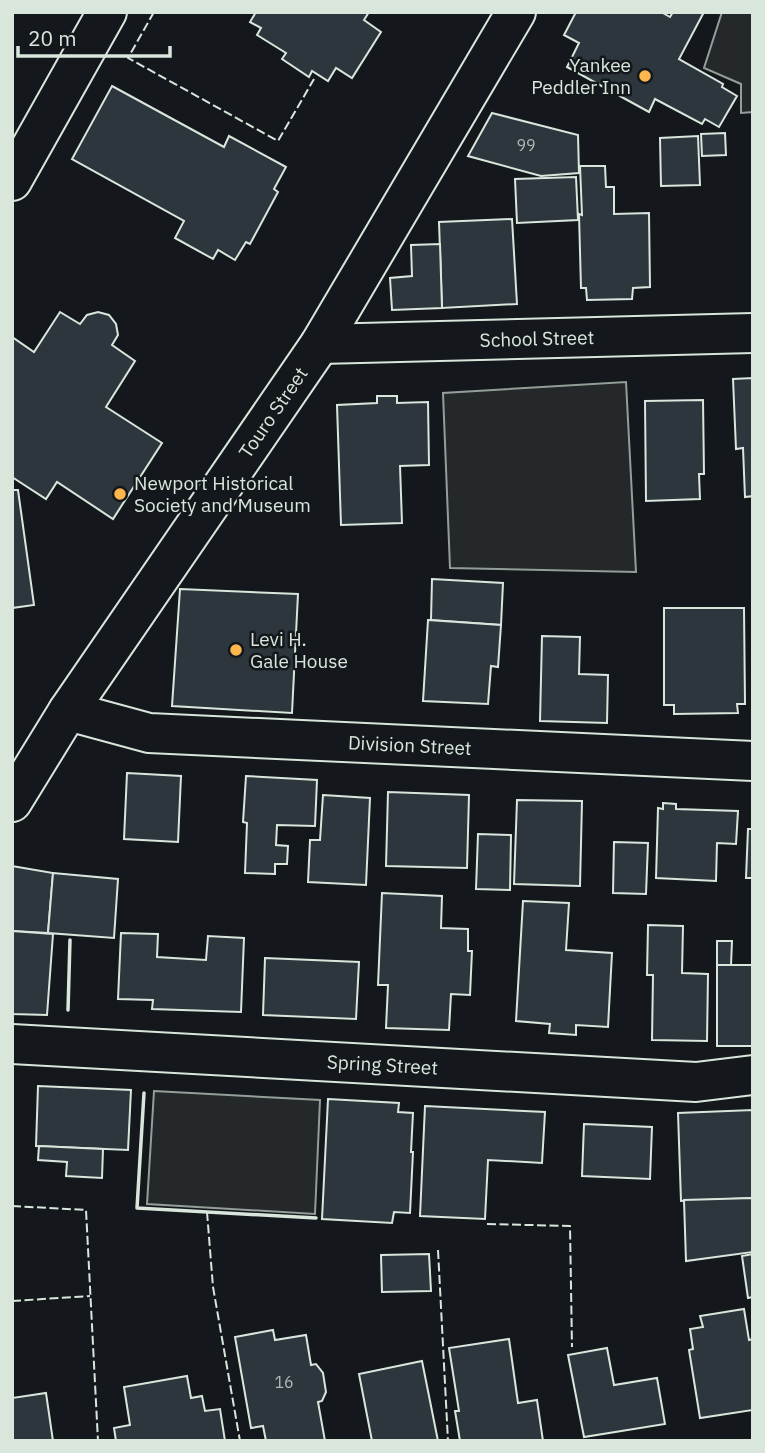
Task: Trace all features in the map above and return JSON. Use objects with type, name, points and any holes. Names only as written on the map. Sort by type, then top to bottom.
[{"type":"main road","points":[[12,181],[107,12]]},
{"type":"main road","name":"Touro Street","points":[[12,802],[68,711],[320,344],[516,12]]},
{"type":"main road","name":"School Street","points":[[320,344],[753,333]]},
{"type":"main road","name":"Division Street","points":[[68,711],[149,733],[753,761]]},
{"type":"main road","name":"Spring Street","points":[[12,1044],[696,1082],[753,1075]]},
{"type":"shaded area","points":[[722,12],[753,12],[753,112],[741,113],[741,84],[704,68]]},
{"type":"shaded area","points":[[626,382],[636,572],[450,568],[443,393]]},
{"type":"shaded area","points":[[154,1091],[320,1100],[315,1214],[147,1204]]},
{"type":"building","points":[[256,12],[369,12],[364,20],[381,32],[352,78],[336,68],[328,81],[312,71],[309,77],[282,59],[286,53],[257,35],[261,28],[250,22]]},
{"type":"building","name":"Yankee Peddler Inn","points":[[576,12],[661,12],[670,17],[673,12],[704,12],[679,59],[723,84],[722,87],[737,96],[719,127],[705,119],[702,124],[655,99],[649,112],[567,67],[579,43],[564,35]]},
{"type":"building","points":[[112,86],[224,147],[229,136],[286,167],[274,189],[278,192],[250,244],[246,242],[235,260],[218,250],[213,259],[175,238],[184,221],[72,159]]},
{"type":"building","points":[[492,113],[578,135],[579,173],[541,176],[468,156]]},
{"type":"building","points":[[725,133],[726,155],[702,156],[701,134]]},
{"type":"building","points":[[698,136],[700,185],[661,186],[660,138]]},
{"type":"building","points":[[580,166],[605,166],[606,187],[614,187],[614,214],[649,213],[650,287],[633,288],[632,299],[587,300],[586,288],[581,288]]},
{"type":"building","points":[[576,177],[578,220],[517,223],[515,179]]},
{"type":"building","points":[[512,219],[517,304],[442,308],[439,222]]},
{"type":"building","points":[[440,244],[442,308],[392,310],[390,278],[412,276],[411,245]]},
{"type":"building","points":[[60,312],[80,324],[87,315],[98,312],[109,315],[116,324],[118,335],[112,345],[135,361],[106,407],[162,443],[113,519],[57,482],[46,499],[12,477],[12,337],[34,352]]},
{"type":"building","points":[[753,378],[753,496],[745,497],[743,448],[736,449],[733,379]]},
{"type":"building","points":[[377,396],[397,396],[397,403],[428,402],[429,465],[400,466],[402,523],[341,525],[337,405],[377,403]]},
{"type":"building","points":[[703,400],[704,474],[699,474],[700,499],[646,501],[645,401]]},
{"type":"building","points":[[12,490],[18,490],[34,605],[12,608]]},
{"type":"building","points":[[432,579],[503,583],[501,625],[431,620]]},
{"type":"building","name":"Levi H. Gale House","points":[[180,589],[298,594],[292,713],[172,706]]},
{"type":"building","points":[[664,608],[744,608],[745,704],[737,704],[738,713],[674,714],[674,705],[664,705]]},
{"type":"building","points":[[428,620],[501,625],[498,667],[491,666],[488,704],[423,701]]},
{"type":"building","points":[[542,636],[580,637],[579,674],[608,675],[607,723],[540,721]]},
{"type":"building","points":[[127,773],[181,776],[178,842],[124,839]]},
{"type":"building","points":[[246,776],[317,780],[315,826],[277,825],[276,845],[288,846],[287,864],[275,864],[275,874],[245,873],[247,823],[243,822]]},
{"type":"building","points":[[388,792],[469,795],[467,868],[386,866]]},
{"type":"building","points":[[323,795],[370,798],[366,885],[308,882],[310,840],[320,840]]},
{"type":"building","points":[[517,800],[582,801],[580,886],[514,884]]},
{"type":"building","points":[[663,803],[676,804],[676,809],[738,811],[736,844],[717,843],[716,881],[656,878],[658,808],[663,809]]},
{"type":"building","points":[[748,829],[753,829],[753,878],[746,878]]},
{"type":"building","points":[[478,834],[511,835],[510,890],[476,889]]},
{"type":"building","points":[[614,842],[648,843],[646,894],[613,893]]},
{"type":"building","points":[[12,866],[53,873],[48,933],[12,931]]},
{"type":"building","points":[[53,873],[118,879],[114,938],[48,933]]},
{"type":"building","points":[[382,893],[442,896],[441,928],[468,929],[468,951],[472,951],[470,995],[451,994],[449,1030],[386,1028],[388,985],[378,985]]},
{"type":"building","points":[[523,901],[569,903],[566,950],[612,953],[608,1027],[576,1025],[576,1035],[549,1033],[550,1024],[516,1021]]},
{"type":"building","points":[[648,925],[683,926],[682,973],[708,974],[707,1041],[652,1040],[653,975],[647,975]]},
{"type":"building","points":[[12,931],[53,934],[47,1015],[12,1014]]},
{"type":"building","points":[[121,933],[158,934],[157,957],[206,960],[208,936],[244,938],[241,1012],[152,1009],[153,1000],[118,999]]},
{"type":"building","points":[[717,941],[732,941],[731,965],[717,965]]},
{"type":"building","points":[[265,958],[359,962],[356,1019],[263,1015]]},
{"type":"building","points":[[717,965],[753,965],[753,1046],[717,1046]]},
{"type":"building","points":[[38,1086],[131,1090],[128,1150],[36,1146]]},
{"type":"building","points":[[328,1099],[399,1103],[398,1112],[413,1113],[410,1213],[394,1212],[392,1223],[322,1219]]},
{"type":"building","points":[[425,1106],[545,1112],[542,1163],[488,1160],[485,1219],[420,1216]]},
{"type":"building","points":[[753,1110],[753,1198],[681,1201],[678,1113]]},
{"type":"building","points":[[584,1124],[652,1127],[650,1179],[582,1176]]},
{"type":"building","points":[[39,1146],[103,1149],[102,1178],[66,1176],[67,1162],[38,1160]]},
{"type":"building","points":[[753,1198],[753,1252],[686,1261],[684,1200]]},
{"type":"building","points":[[429,1254],[431,1291],[382,1292],[381,1255]]},
{"type":"building","points":[[753,1254],[753,1297],[748,1298],[742,1256]]},
{"type":"building","points":[[744,1309],[749,1340],[753,1339],[753,1410],[700,1418],[689,1350],[693,1349],[690,1329],[703,1327],[700,1316]]},
{"type":"building","points":[[273,1330],[275,1340],[306,1335],[311,1365],[316,1364],[323,1373],[326,1392],[322,1401],[318,1402],[325,1441],[266,1441],[263,1426],[251,1428],[235,1337]]},
{"type":"building","points":[[509,1339],[518,1403],[537,1400],[543,1441],[460,1441],[455,1411],[459,1411],[449,1348]]},
{"type":"building","points":[[607,1348],[614,1385],[657,1378],[665,1424],[584,1437],[568,1355]]},
{"type":"building","points":[[422,1361],[438,1441],[372,1441],[359,1374]]},
{"type":"building","points":[[187,1376],[191,1398],[202,1396],[205,1411],[220,1409],[225,1441],[116,1441],[114,1428],[130,1425],[124,1387]]},
{"type":"building","points":[[46,1393],[53,1441],[12,1441],[12,1398]]},
{"type":"fence","points":[[154,12],[128,58],[278,141],[314,79]]},
{"type":"fence","points":[[12,1206],[86,1210],[98,1441]]},
{"type":"fence","points":[[207,1212],[213,1287],[240,1441]]},
{"type":"fence","points":[[487,1224],[570,1226],[572,1347]]},
{"type":"fence","points":[[438,1250],[448,1441]]},
{"type":"fence","points":[[12,1301],[90,1296]]},
{"type":"wall","points":[[68,1010],[70,940]]},
{"type":"wall","points":[[144,1093],[137,1208],[316,1218]]},
{"type":"place","name":"Yankee Peddler Inn","points":[[645,76]]},
{"type":"place","name":"Newport Historical Society and Museum","points":[[120,494]]},
{"type":"place","name":"Levi H. Gale House","points":[[236,650]]}]
